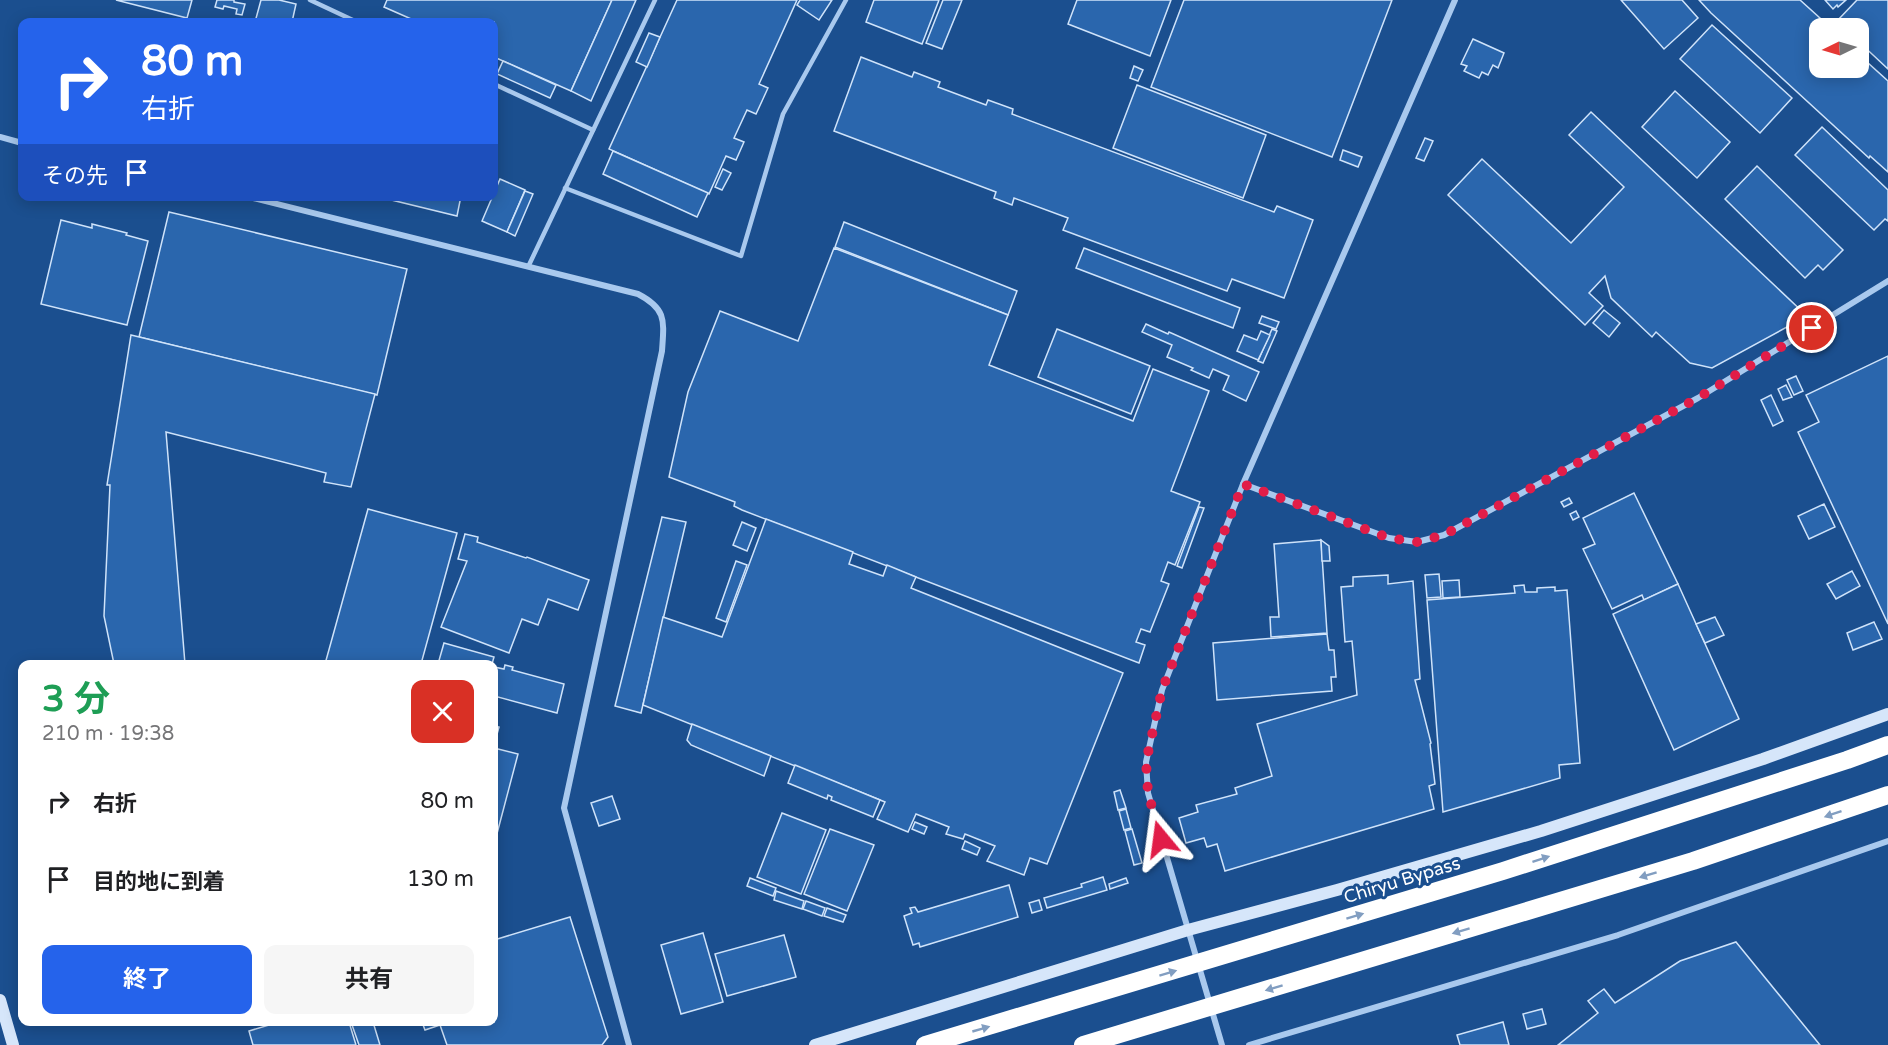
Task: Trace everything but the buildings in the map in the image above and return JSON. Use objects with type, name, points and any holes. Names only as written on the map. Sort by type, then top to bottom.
[{"type":"highway","name":"Chiryu Bypass","points":[[925,1045],[1503,871],[1888,745]]},
{"type":"highway","points":[[1083,1045],[1682,865],[1888,795]]},
{"type":"street","points":[[1222,1045],[1148,793],[1146,762],[1162,690],[1243,484],[1455,0]]},
{"type":"street","points":[[0,137],[18,141]]},
{"type":"street","points":[[266,201],[638,294],[654,302],[663,322],[662,351],[564,808],[629,1045]]},
{"type":"street","points":[[1243,484],[1389,538],[1417,542],[1444,535],[1698,398],[1888,281]]},
{"type":"street","points":[[814,1045],[1188,930],[1541,831],[1762,759],[1888,714]]},
{"type":"street","points":[[1249,1045],[1618,935],[1888,841]]},
{"type":"street","points":[[0,1000],[13,1045]]},
{"type":"lane","points":[[310,0],[348,18]]},
{"type":"lane","points":[[529,265],[655,0]]},
{"type":"lane","points":[[565,188],[741,256],[783,114],[846,0]]},
{"type":"lane","points":[[498,86],[593,130]]},
{"type":"route","points":[[1161,839],[1148,793],[1146,762],[1162,690],[1243,484],[1389,538],[1417,542],[1444,535],[1698,398],[1812,328]]}]
